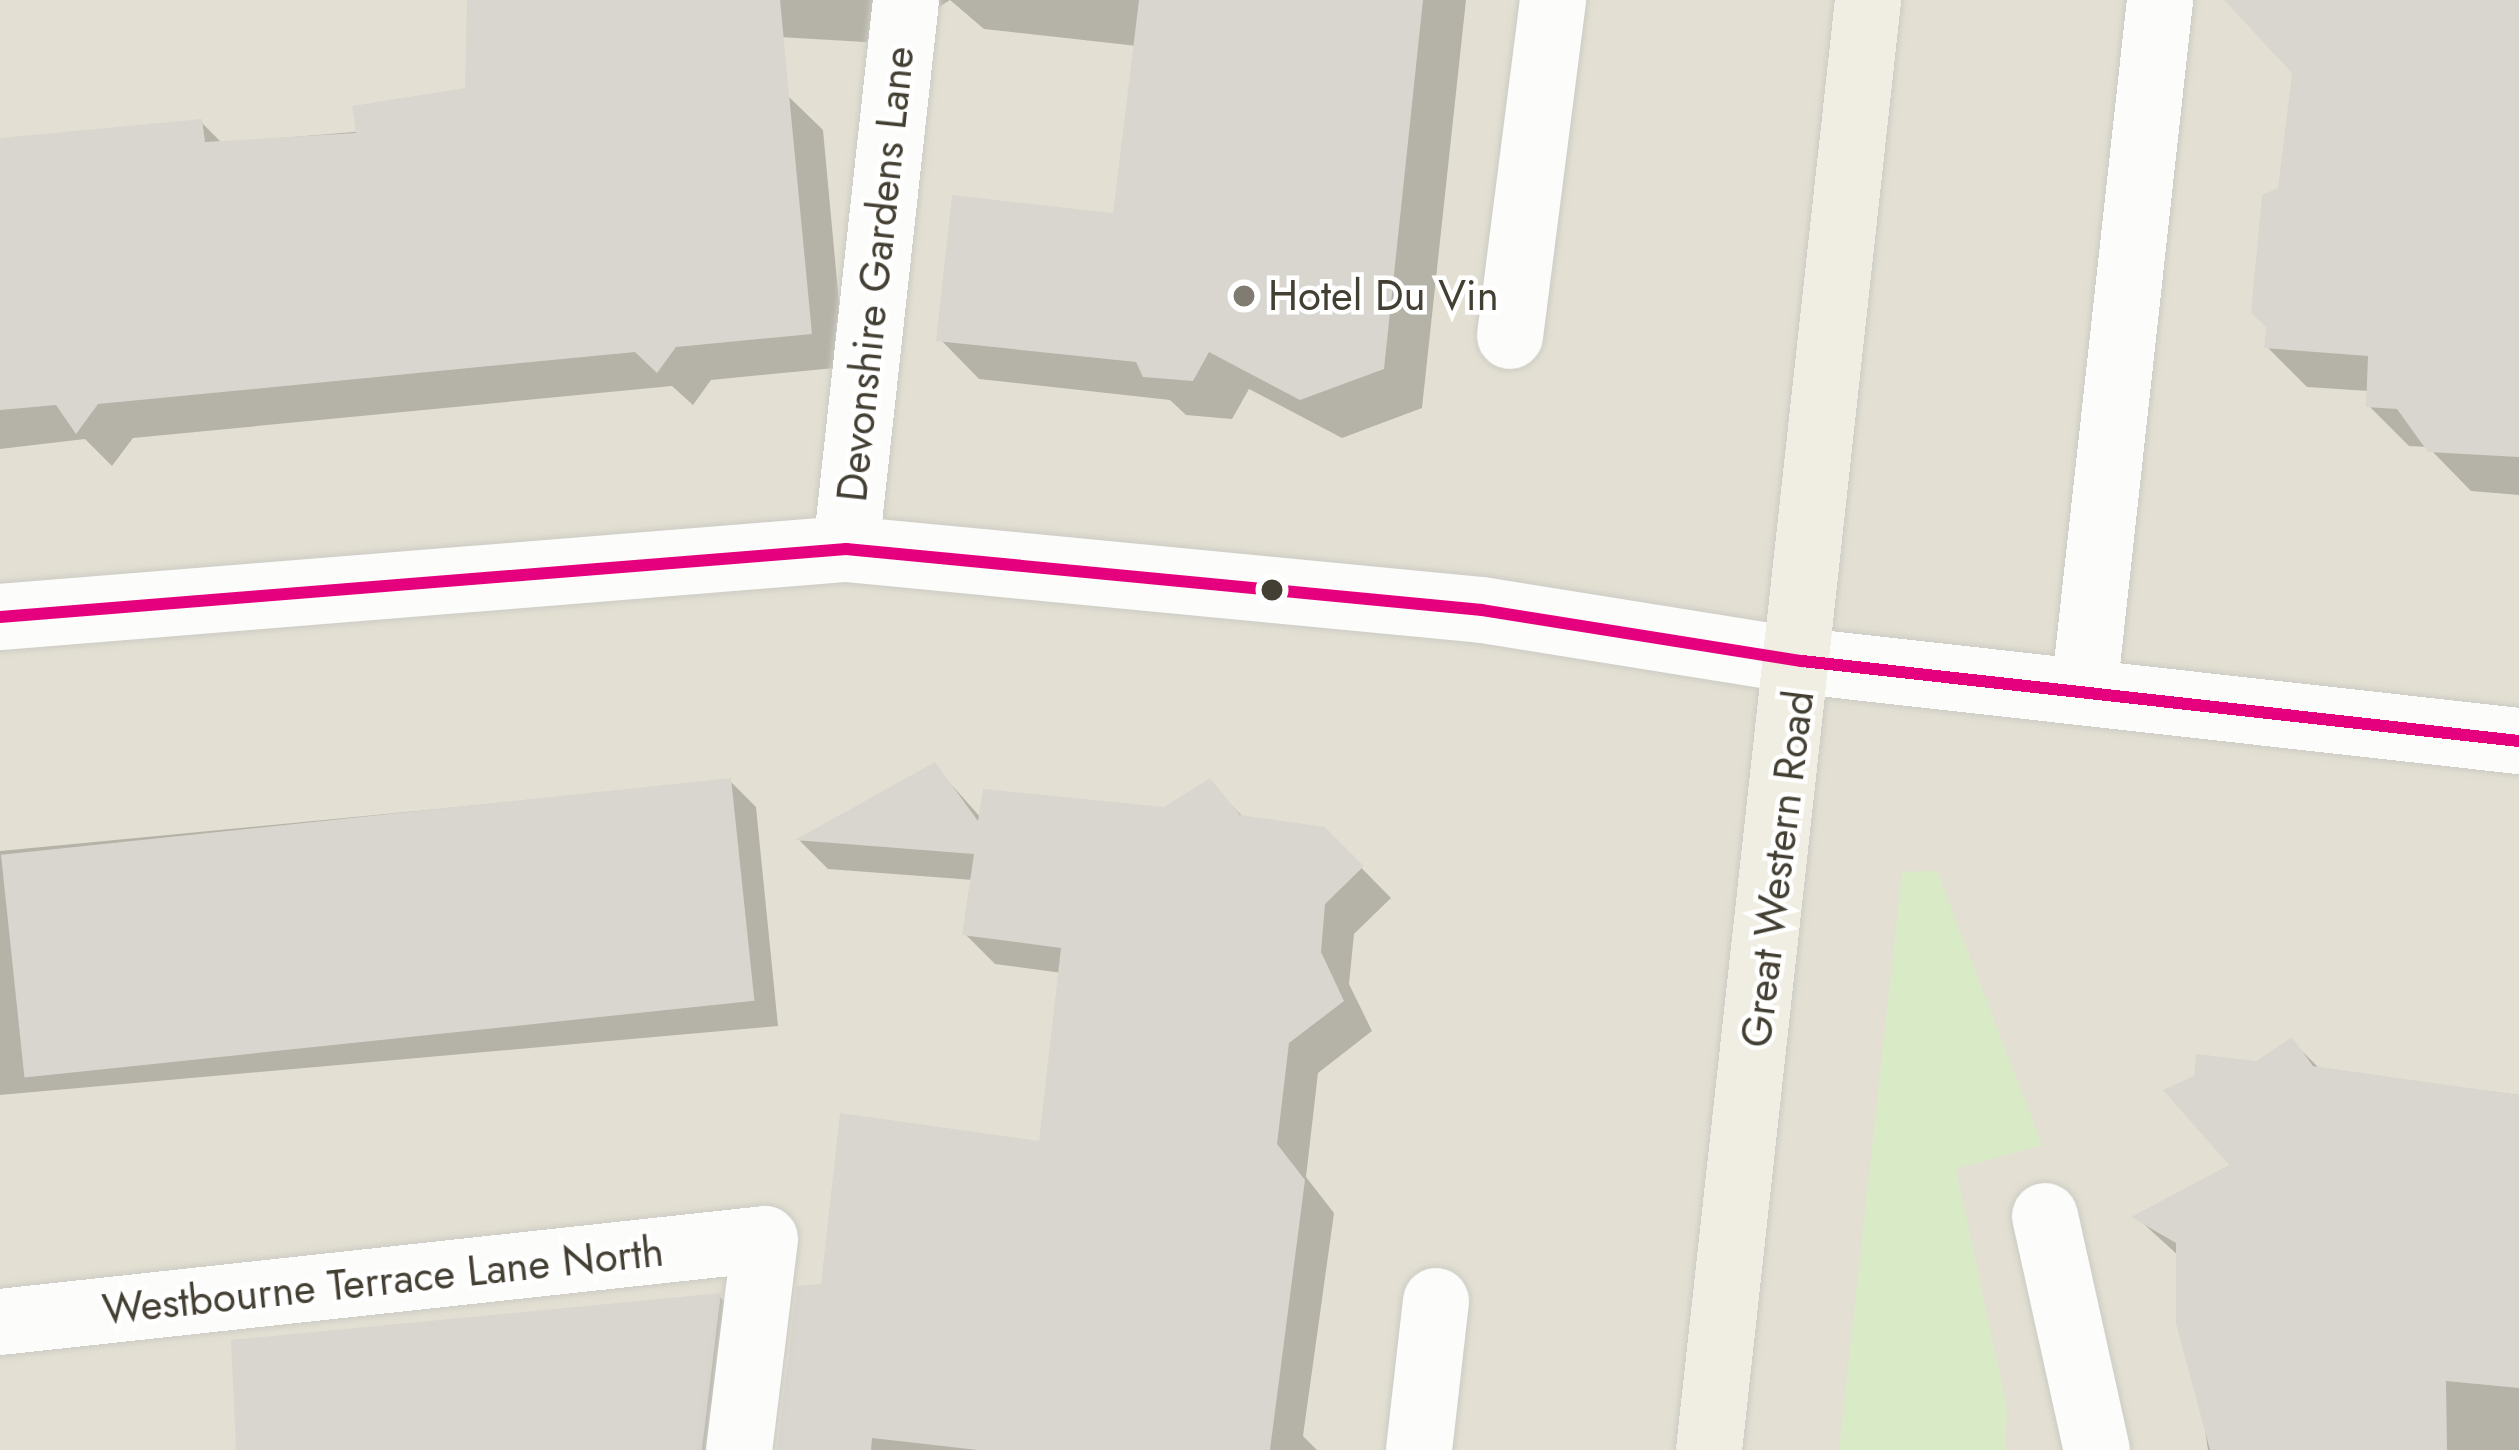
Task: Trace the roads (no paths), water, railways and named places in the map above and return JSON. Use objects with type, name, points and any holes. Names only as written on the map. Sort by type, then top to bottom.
[{"type":"main road","name":"Great Western Road","points":[[1708,1450],[1802,662],[1868,0]]},
{"type":"street","name":"Devonshire Gardens Lane","points":[[846,549],[906,0]]},
{"type":"street","points":[[1510,336],[1553,0]]},
{"type":"street","points":[[2084,692],[2160,0]]},
{"type":"street","points":[[0,617],[846,549],[1482,610],[1802,662],[2519,741]]},
{"type":"street","points":[[2045,1216],[2097,1450]]},
{"type":"street","name":"Westbourne Terrace Lane North","points":[[0,1322],[765,1239],[739,1450]]},
{"type":"street","points":[[1419,1450],[1436,1300]]},
{"type":"place","name":"Hotel Du Vin","points":[[1244,296]]}]
